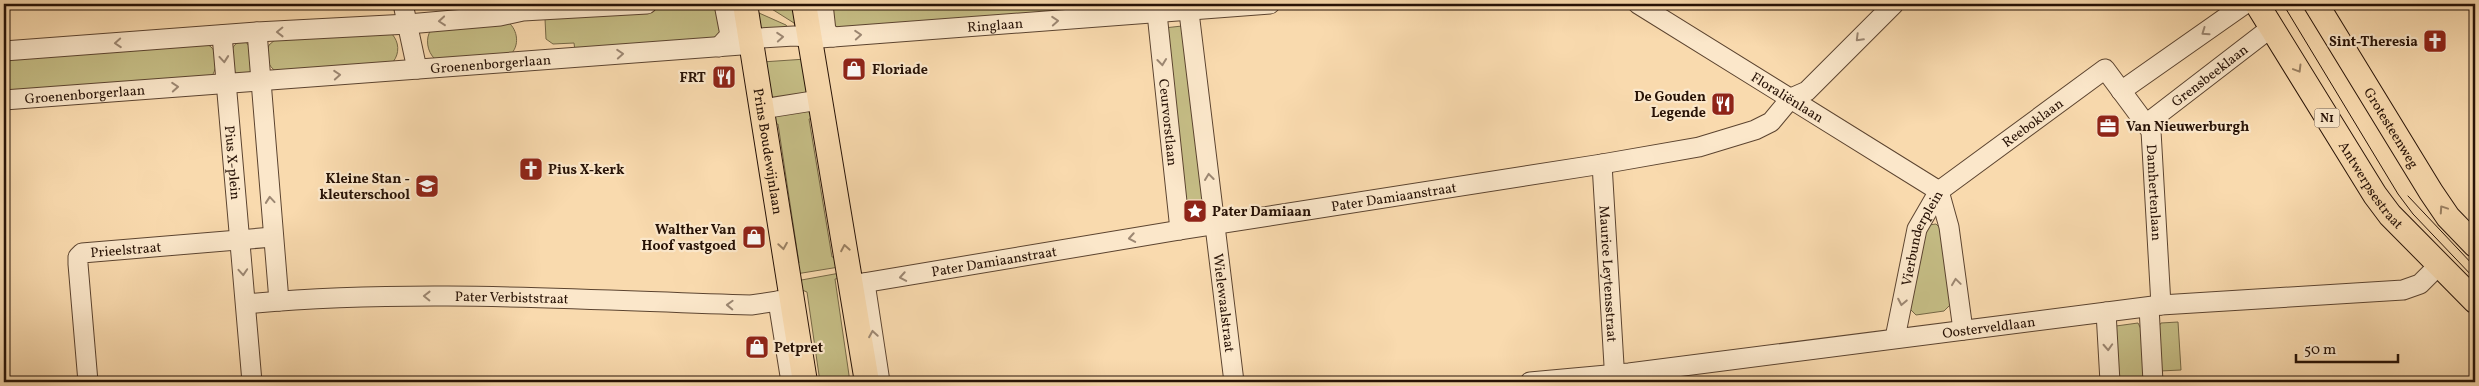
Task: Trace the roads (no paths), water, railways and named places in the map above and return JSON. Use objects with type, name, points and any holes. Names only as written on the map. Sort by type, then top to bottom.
[{"type":"main road","name":"Prins Boudewijnlaan","points":[[744,4],[762,109],[785,300],[805,382]]},
{"type":"main road","points":[[804,4],[819,100],[858,284],[867,382]]},
{"type":"main road","name":"N1","points":[[2257,4],[2272,27]]},
{"type":"main road","name":"Grotesteenweg","points":[[2316,4],[2431,192],[2448,217],[2475,246]]},
{"type":"main road","name":"Antwerpsestraat","points":[[2272,27],[2375,195],[2390,215],[2475,301]]},
{"type":"street","points":[[403,4],[417,70]]},
{"type":"street","points":[[4,51],[222,34],[408,24],[500,16],[523,11],[647,4]]},
{"type":"street","points":[[719,47],[730,34],[724,4]]},
{"type":"street","points":[[823,4],[826,31],[833,37]]},
{"type":"street","name":"Ringlaan","points":[[751,42],[760,38],[794,36],[810,39],[1156,8],[1270,4]]},
{"type":"street","name":"Floraliënlaan","points":[[1638,4],[1939,191]]},
{"type":"street","name":"Pater Damiaanstraat","points":[[858,284],[1180,230],[1602,164],[1699,146],[1755,130],[1771,122],[1791,98],[1807,90],[1894,4]]},
{"type":"street","points":[[2121,91],[2245,4]]},
{"type":"street","points":[[1188,7],[1215,225]]},
{"type":"street","name":"Ceurvorstlaan","points":[[1156,8],[1180,230]]},
{"type":"street","name":"Grensbeeklaan","points":[[2146,124],[2272,27]]},
{"type":"street","points":[[257,32],[279,301]]},
{"type":"street","points":[[222,34],[226,84]]},
{"type":"street","name":"Groenenborgerlaan","points":[[4,100],[741,46],[751,42]]},
{"type":"street","name":"Reeboklaan","points":[[1939,191],[2105,69],[2121,91]]},
{"type":"street","name":"Pius X-plein","points":[[226,84],[252,382]]},
{"type":"street","name":"Damhertenlaan","points":[[2121,91],[2151,132],[2155,306],[2153,382]]},
{"type":"street","points":[[762,109],[819,100]]},
{"type":"street","name":"Maurice Leytensstraat","points":[[1602,164],[1614,378]]},
{"type":"street","name":"Vierbunderplein","points":[[1939,191],[1949,227],[1963,330]]},
{"type":"street","name":"Vierbunderplein","points":[[1895,338],[1917,229],[1939,191]]},
{"type":"street","name":"Wielewaalstraat","points":[[1215,225],[1234,382]]},
{"type":"street","points":[[241,240],[273,237]]},
{"type":"street","name":"Prieelstraat","points":[[88,382],[78,264],[78,257],[82,253],[241,240]]},
{"type":"street","name":"Oosterveldlaan","points":[[1530,382],[1614,378],[1895,338],[2155,306],[2403,290],[2420,284],[2440,264]]},
{"type":"street","points":[[858,284],[880,382]]},
{"type":"street","name":"Pater Verbiststraat","points":[[246,304],[279,301],[423,296],[751,305],[785,300]]},
{"type":"street","name":"Prins Boudewijnlaan","points":[[785,300],[791,382]]},
{"type":"street","points":[[2106,312],[2110,382]]},
{"type":"tram line","points":[[2283,4],[2398,194],[2413,214],[2475,279]]},
{"type":"tram line","points":[[2408,196],[2475,267]]},
{"type":"place","name":"Sint-Theresia","points":[[2435,41]]},
{"type":"place","name":"Floriade","points":[[854,69]]},
{"type":"place","name":"FRT","points":[[724,77]]},
{"type":"place","name":"De Gouden Legende","points":[[1723,104]]},
{"type":"place","name":"Van Nieuwerburgh","points":[[2108,126]]},
{"type":"place","name":"Pius X-kerk","points":[[531,169]]},
{"type":"place","name":"Kleine Stan - kleuterschool","points":[[427,186]]},
{"type":"place","name":"Pater Damiaan","points":[[1195,211]]},
{"type":"place","name":"Walther Van Hoof vastgoed","points":[[754,237]]},
{"type":"place","name":"Petpret","points":[[757,347]]}]
